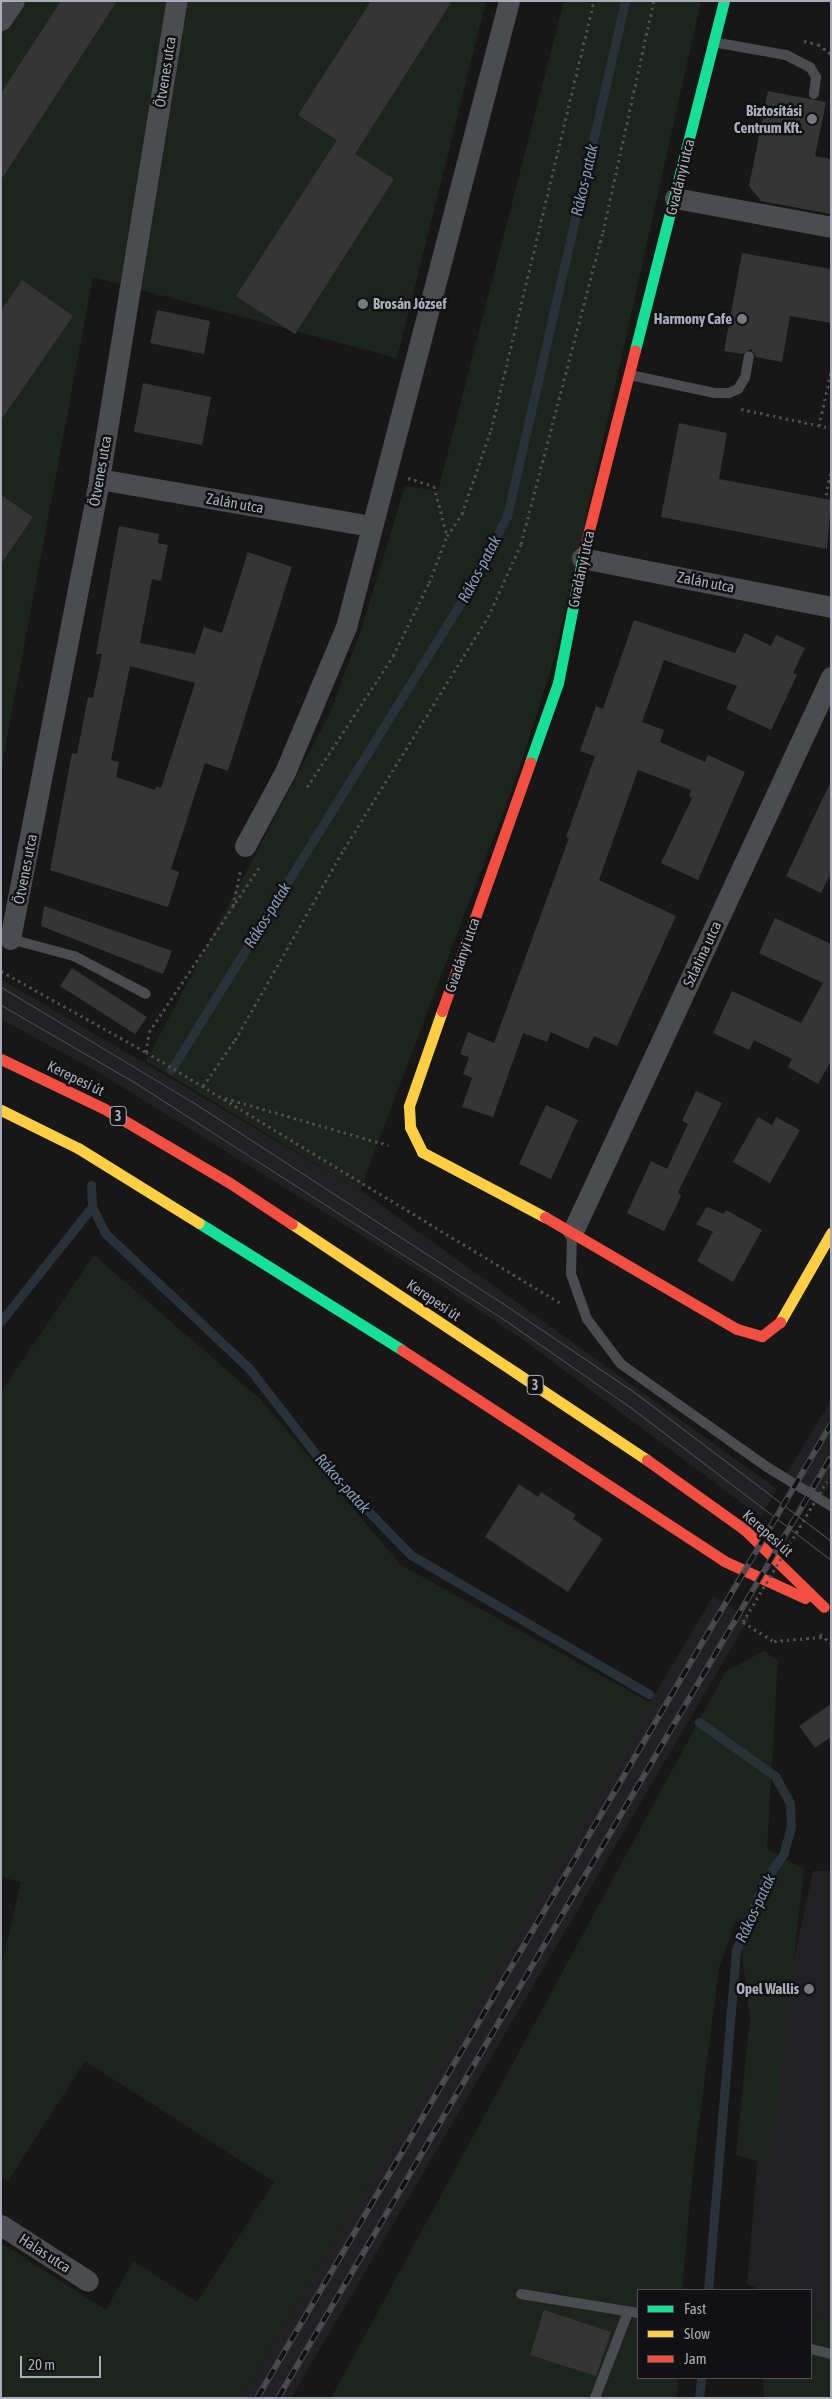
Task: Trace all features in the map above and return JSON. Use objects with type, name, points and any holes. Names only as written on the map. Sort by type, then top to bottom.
[{"type":"main road","name":"Gvadányi utca","points":[[410,1127],[408,1106],[558,683],[582,558],[724,1]]},
{"type":"main road","name":"Kerepesi út","points":[[1,1059],[103,1108],[230,1183],[614,1437],[745,1530],[827,1609]]},
{"type":"main road","name":"Kerepesi út","points":[[1,1110],[78,1148],[384,1339],[724,1561],[827,1609]]},
{"type":"main road","points":[[410,1127],[422,1152],[573,1231],[737,1330],[762,1336],[780,1322],[831,1233]]},
{"type":"street","points":[[1,20],[14,1]]},
{"type":"street","name":"Ötvenes utca","points":[[10,940],[99,479],[176,1]]},
{"type":"street","points":[[245,846],[285,772],[316,704],[346,627],[370,526],[509,1]]},
{"type":"street","points":[[675,198],[831,227]]},
{"type":"street","name":"Zalán utca","points":[[99,479],[370,526]]},
{"type":"street","name":"Zalán utca","points":[[582,558],[831,607]]},
{"type":"street","name":"Szlatina utca","points":[[573,1231],[831,678]]},
{"type":"street","name":"Halas utca","points":[[1,2226],[88,2281]]},
{"type":"lane","points":[[713,42],[786,56],[810,68],[816,77],[814,94]]},
{"type":"lane","points":[[629,374],[715,393],[729,393],[738,389],[745,378],[749,356]]},
{"type":"lane","points":[[10,940],[74,956],[146,994]]},
{"type":"lane","points":[[573,1231],[571,1274],[587,1319],[621,1364],[767,1467],[831,1506]]},
{"type":"lane","points":[[521,2294],[633,2312],[594,2398]]},
{"type":"lane","points":[[812,2349],[831,2354]]},
{"type":"path","points":[[303,794],[393,656],[429,583],[447,536],[462,514],[492,430],[594,1]]},
{"type":"path","points":[[203,1086],[235,1040],[344,849],[488,617],[520,544],[603,232],[654,1]]},
{"type":"path","points":[[819,426],[831,372]]},
{"type":"path","points":[[826,495],[831,472]]},
{"type":"path","points":[[434,486],[447,536]]},
{"type":"path","points":[[233,907],[245,846]]},
{"type":"path","points":[[146,1052],[149,1032],[224,924],[233,907],[246,892],[265,859]]},
{"type":"path","points":[[1,971],[146,1052],[587,1319]]},
{"type":"path","points":[[219,1096],[386,1147],[410,1127]]},
{"type":"path","points":[[823,1637],[774,1641],[743,1622],[827,1481]]},
{"type":"shaded area","points":[[1,1],[486,1],[397,358],[93,277],[1,770]]},
{"type":"shaded area","points":[[564,1],[701,1],[555,656],[519,770],[360,1190],[146,1061],[329,715],[361,630],[405,486],[438,491]]},
{"type":"shaded area","points":[[1,979],[360,1190],[777,1489],[761,1517],[525,1341],[435,1281],[98,1072],[1,1019]]},
{"type":"shaded area","points":[[94,1255],[260,1399],[401,1565],[651,1703],[241,2398],[1,2398],[1,2243],[106,2310],[133,2261],[197,2302],[274,2182],[85,2061],[8,2181],[1,2177],[1,1967],[21,1882],[1,1877],[1,1392]]},
{"type":"shaded area","points":[[831,1400],[831,1482],[823,1495],[787,1473]]},
{"type":"shaded area","points":[[713,1596],[749,1618],[291,2398],[241,2398]]},
{"type":"shaded area","points":[[764,1651],[778,1661],[767,1849],[804,1869],[776,2118],[767,2164],[736,2155],[750,2019],[737,1917],[719,1968],[693,2170],[682,2289],[637,2289],[637,2379],[678,2379],[677,2398],[331,2398],[726,1671]]},
{"type":"shaded area","name":"Opel Wallis","points":[[813,1871],[831,1871],[831,2323],[812,2314],[812,2289],[758,2289],[747,2284],[762,2107]]},
{"type":"shaded area","points":[[812,2314],[831,2323],[831,2398],[764,2398],[763,2379],[812,2379]]},
{"type":"building","points":[[61,1],[117,1],[1,180],[1,93]]},
{"type":"building","points":[[371,1],[452,1],[355,154],[394,179],[295,334],[236,296],[337,140],[298,115]]},
{"type":"building","points":[[768,91],[826,102],[815,156],[831,159],[831,214],[761,201],[749,186]]},
{"type":"building","points":[[742,253],[831,269],[831,323],[790,316],[782,362],[756,357],[751,349],[742,354],[724,351]]},
{"type":"building","points":[[22,280],[73,316],[1,420],[1,311]]},
{"type":"building","points":[[157,310],[210,321],[204,354],[150,343]]},
{"type":"building","points":[[143,383],[211,397],[202,445],[134,432]]},
{"type":"building","points":[[679,423],[727,433],[719,479],[831,500],[827,549],[661,517]]},
{"type":"building","points":[[1,495],[33,517],[1,564]]},
{"type":"building","points":[[119,526],[159,534],[158,543],[168,545],[161,581],[152,579],[140,643],[195,654],[204,627],[222,633],[248,552],[292,567],[228,771],[205,763],[171,869],[179,872],[168,907],[50,870],[72,753],[77,754],[88,697],[93,698],[102,654],[96,654]],"holes":[[[130,666],[195,683],[161,788],[156,786],[155,790],[116,777],[119,762],[111,760]]]},
{"type":"building","points":[[634,620],[735,653],[745,633],[771,646],[776,635],[805,648],[793,673],[797,675],[771,730],[726,709],[737,686],[664,660],[642,722],[664,730],[660,742],[705,762],[708,755],[745,772],[698,880],[661,863],[692,798],[689,796],[691,790],[638,770],[599,880],[676,916],[617,1046],[594,1036],[588,1049],[551,1032],[547,1042],[523,1033],[493,1117],[462,1107],[472,1078],[463,1074],[469,1057],[460,1054],[468,1032],[494,1043],[569,838],[566,837],[595,756],[580,751],[596,706],[603,709]]},
{"type":"building","points":[[831,781],[831,873],[821,893],[786,876]]},
{"type":"building","points":[[44,906],[172,951],[163,974],[41,926]]},
{"type":"building","points":[[775,918],[831,944],[831,1061],[818,1084],[788,1067],[792,1059],[754,1040],[749,1050],[713,1033],[732,991],[801,1023],[823,983],[759,953]]},
{"type":"building","points":[[72,968],[147,1017],[135,1034],[60,986]]},
{"type":"building","points":[[696,1091],[722,1103],[678,1192],[681,1196],[664,1231],[627,1213],[651,1161],[667,1169],[688,1124],[682,1121]]},
{"type":"building","points":[[546,1105],[578,1120],[551,1179],[519,1164]]},
{"type":"building","points":[[758,1117],[772,1125],[776,1117],[800,1130],[770,1183],[733,1162]]},
{"type":"building","points":[[707,1207],[724,1214],[726,1210],[762,1230],[733,1282],[697,1261],[713,1232],[696,1224]]},
{"type":"building","points":[[519,1484],[538,1497],[541,1492],[576,1515],[573,1519],[603,1539],[568,1592],[485,1537]]},
{"type":"building","points":[[831,1704],[831,1737],[815,1748],[799,1726]]},
{"type":"building","points":[[544,2310],[611,2332],[596,2376],[530,2355]]},
{"type":"waterway","name":"Rákos-patak","points":[[171,1070],[466,594],[507,516],[625,1]]},
{"type":"waterway","name":"Rákos-patak","points":[[91,1185],[92,1207],[105,1233],[249,1368],[328,1470],[411,1555],[649,1694]]},
{"type":"waterway","name":"Rákos-patak","points":[[1,1321],[92,1207]]},
{"type":"waterway","name":"Rákos-patak","points":[[699,1722],[775,1776],[790,1803],[791,1826],[784,1853],[765,1880],[736,1950],[708,2289]]},
{"type":"waterway","name":"Rákos-patak","points":[[699,2398],[701,2379]]},
{"type":"tram line","points":[[1,987],[191,1101],[505,1305],[634,1392],[831,1541]]},
{"type":"tram line","points":[[1,1005],[134,1082],[509,1323],[630,1407],[831,1560]]},
{"type":"railway","points":[[257,2398],[831,1424]]},
{"type":"railway","points":[[278,2398],[831,1457]]},
{"type":"traffic: fast","points":[[635,350],[724,1]]},
{"type":"traffic: fast","points":[[530,762],[558,683],[584,550]]},
{"type":"traffic: fast","points":[[199,1223],[402,1350]]},
{"type":"traffic: slow","points":[[442,1011],[409,1106],[410,1127],[422,1152],[545,1217]]},
{"type":"traffic: slow","points":[[1,1110],[78,1148],[199,1223]]},
{"type":"traffic: slow","points":[[292,1224],[647,1460]]},
{"type":"traffic: slow","points":[[780,1322],[831,1233]]},
{"type":"traffic: jam","points":[[584,550],[635,350]]},
{"type":"traffic: jam","points":[[442,1011],[530,762]]},
{"type":"traffic: jam","points":[[1,1059],[103,1108],[230,1183],[292,1224]]},
{"type":"traffic: jam","points":[[545,1217],[737,1329],[762,1336],[780,1322]]},
{"type":"traffic: jam","points":[[402,1350],[724,1561],[805,1598]]},
{"type":"traffic: jam","points":[[647,1460],[745,1530],[824,1607]]},
{"type":"place","name":"Biztosítási Centrum Kft.","points":[[812,119]]},
{"type":"place","name":"Brosán József","points":[[363,304]]},
{"type":"place","name":"Harmony Cafe","points":[[742,319]]},
{"type":"place","name":"Opel Wallis","points":[[809,1989]]}]
